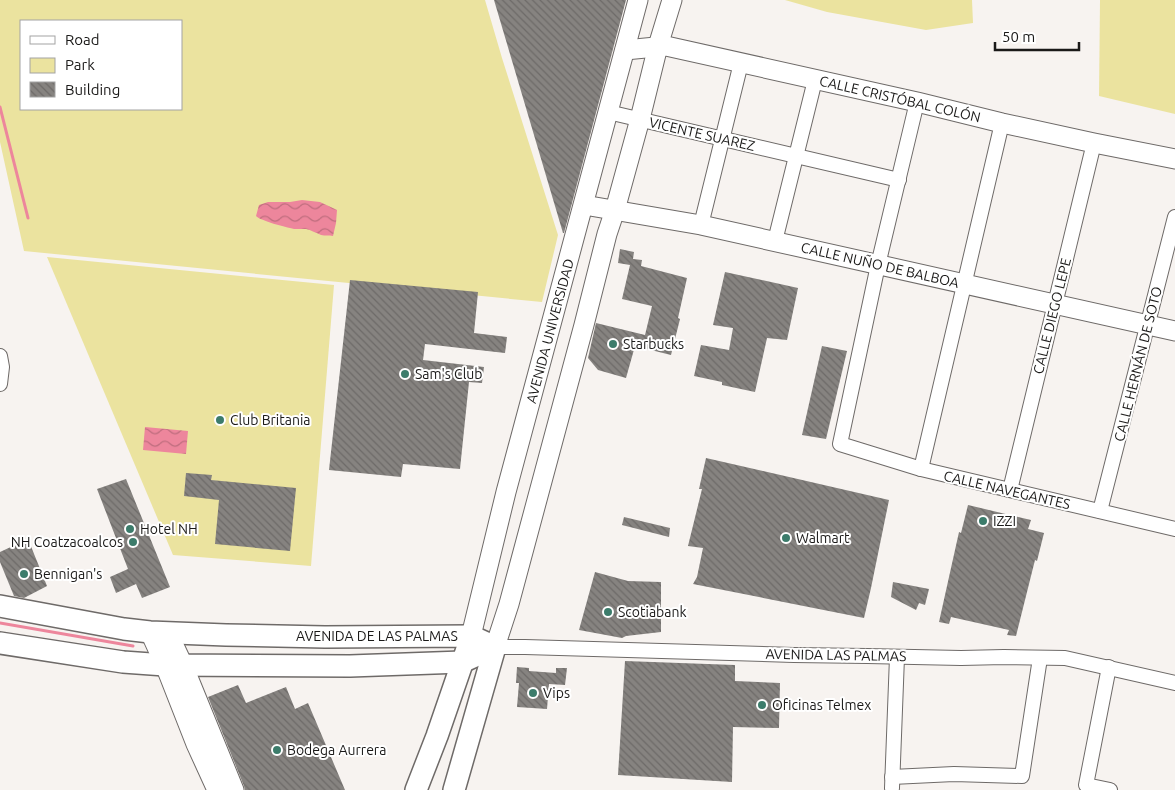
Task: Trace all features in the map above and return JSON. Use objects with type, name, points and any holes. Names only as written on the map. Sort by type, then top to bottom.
[{"type":"main road","name":"AVENIDA UNIVERSIDAD","points":[[416,790],[437,736],[471,636],[506,492],[638,0]]},
{"type":"main road","points":[[454,790],[509,604],[607,234],[672,0]]},
{"type":"main road","name":"CALLE CRISTÓBAL COLÓN","points":[[625,50],[666,46],[1002,123],[1175,159]]},
{"type":"main road","name":"CALLE NUÑO DE BALBOA","points":[[584,205],[700,225],[1175,331]]},
{"type":"main road","name":"AVENIDA DE LAS PALMAS","points":[[0,606],[124,629],[159,633],[325,637],[471,636],[495,648]]},
{"type":"main road","points":[[159,633],[174,665],[196,744],[218,779],[234,790]]},
{"type":"main road","name":"AVENIDA DE LAS PALMAS","points":[[0,643],[123,662],[174,665],[350,666],[462,662],[495,648]]},
{"type":"street","points":[[700,225],[741,63]]},
{"type":"street","points":[[775,242],[815,80]]},
{"type":"street","points":[[878,265],[917,102]]},
{"type":"street","name":"VICENTE SUAREZ","points":[[608,112],[899,180]]},
{"type":"street","points":[[921,469],[1002,123]]},
{"type":"street","name":"CALLE DIEGO LEPE","points":[[1010,490],[1094,143]]},
{"type":"street","name":"CALLE HERNÁN DE SOTO","points":[[1100,511],[1175,217]]},
{"type":"street","name":"CALLE NAVEGANTES","points":[[878,265],[840,444],[921,469],[1175,529]]},
{"type":"street","points":[[0,356],[2,367],[0,384]]},
{"type":"street","name":"AVENIDA LAS PALMAS","points":[[495,648],[525,647],[961,658],[1065,658],[1175,682]]},
{"type":"street","points":[[897,656],[892,782],[954,774],[1022,776],[1040,658]]},
{"type":"street","points":[[1109,667],[1086,785],[1110,790]]},
{"type":"green space","points":[[0,0],[485,0],[558,235],[542,302],[24,251],[0,142]]},
{"type":"green space","points":[[785,0],[972,0],[973,23],[926,30],[827,12]]},
{"type":"green space","points":[[1100,0],[1175,0],[1175,114],[1099,96]]},
{"type":"green space","name":"Club Britania","points":[[47,257],[334,285],[311,566],[173,555]]},
{"type":"water","points":[[302,200],[320,202],[337,210],[333,236],[321,235],[306,229],[285,227],[256,216],[259,205],[268,202]]},
{"type":"water","points":[[145,427],[188,431],[186,454],[143,450]]},
{"type":"building","points":[[494,0],[626,0],[564,233],[563,233]]},
{"type":"building","points":[[620,249],[634,252],[633,259],[642,260],[641,266],[687,278],[671,355],[635,346],[626,378],[598,370],[588,358],[596,323],[645,335],[652,306],[622,299],[630,265],[618,263]]},
{"type":"building","points":[[725,272],[798,288],[787,340],[767,338],[755,392],[722,385],[722,382],[694,376],[701,345],[729,350],[733,328],[713,325]]},
{"type":"building","name":"Sam's Club","points":[[350,280],[478,292],[474,333],[507,337],[505,353],[425,344],[423,360],[484,367],[482,383],[469,382],[460,469],[403,464],[401,477],[329,470]]},
{"type":"building","points":[[822,346],[847,351],[826,439],[802,435]]},
{"type":"building","name":"Walmart","points":[[706,458],[889,500],[864,618],[693,584],[697,577],[703,548],[688,546],[702,489],[699,489]]},
{"type":"building","points":[[186,473],[212,475],[211,480],[296,488],[290,551],[215,544],[219,500],[184,496]]},
{"type":"building","name":"Hotel NH","points":[[126,479],[170,587],[142,598],[136,584],[116,593],[110,577],[128,569],[97,489]]},
{"type":"building","points":[[968,505],[1031,520],[1028,529],[1044,533],[1037,561],[1035,560],[1016,636],[1007,635],[1009,630],[951,617],[949,624],[939,622],[959,532],[961,533]]},
{"type":"building","points":[[624,517],[670,528],[669,537],[622,525]]},
{"type":"building","name":"Bennigan's","points":[[28,539],[47,586],[24,598],[14,596],[0,562],[0,552]]},
{"type":"building","points":[[595,572],[628,581],[661,582],[661,632],[622,638],[579,630]]},
{"type":"building","points":[[893,582],[929,589],[925,605],[919,603],[916,610],[891,597]]},
{"type":"building","points":[[625,661],[735,665],[735,681],[780,683],[779,728],[733,727],[732,782],[618,775]]},
{"type":"building","name":"Vips","points":[[517,667],[529,668],[529,671],[556,673],[556,668],[567,668],[565,685],[549,684],[547,709],[517,707],[519,683],[516,683]]},
{"type":"building","name":"Bodega Aurrera","points":[[238,685],[246,703],[286,687],[295,709],[308,703],[345,790],[245,790],[208,697]]},
{"type":"waterway","points":[[0,107],[28,218]]},
{"type":"waterway","points":[[0,623],[133,646]]},
{"type":"place","name":"Starbucks","points":[[613,344]]},
{"type":"place","name":"Sam's Club","points":[[405,374]]},
{"type":"place","name":"Club Britania","points":[[220,420]]},
{"type":"place","name":"IZZI","points":[[983,521]]},
{"type":"place","name":"Hotel NH","points":[[130,529]]},
{"type":"place","name":"Walmart","points":[[786,538]]},
{"type":"place","name":"NH Coatzacoalcos","points":[[133,542]]},
{"type":"place","name":"Bennigan's","points":[[24,574]]},
{"type":"place","name":"Scotiabank","points":[[608,612]]},
{"type":"place","name":"Vips","points":[[533,693]]},
{"type":"place","name":"Oficinas Telmex","points":[[762,705]]},
{"type":"place","name":"Bodega Aurrera","points":[[277,750]]}]
